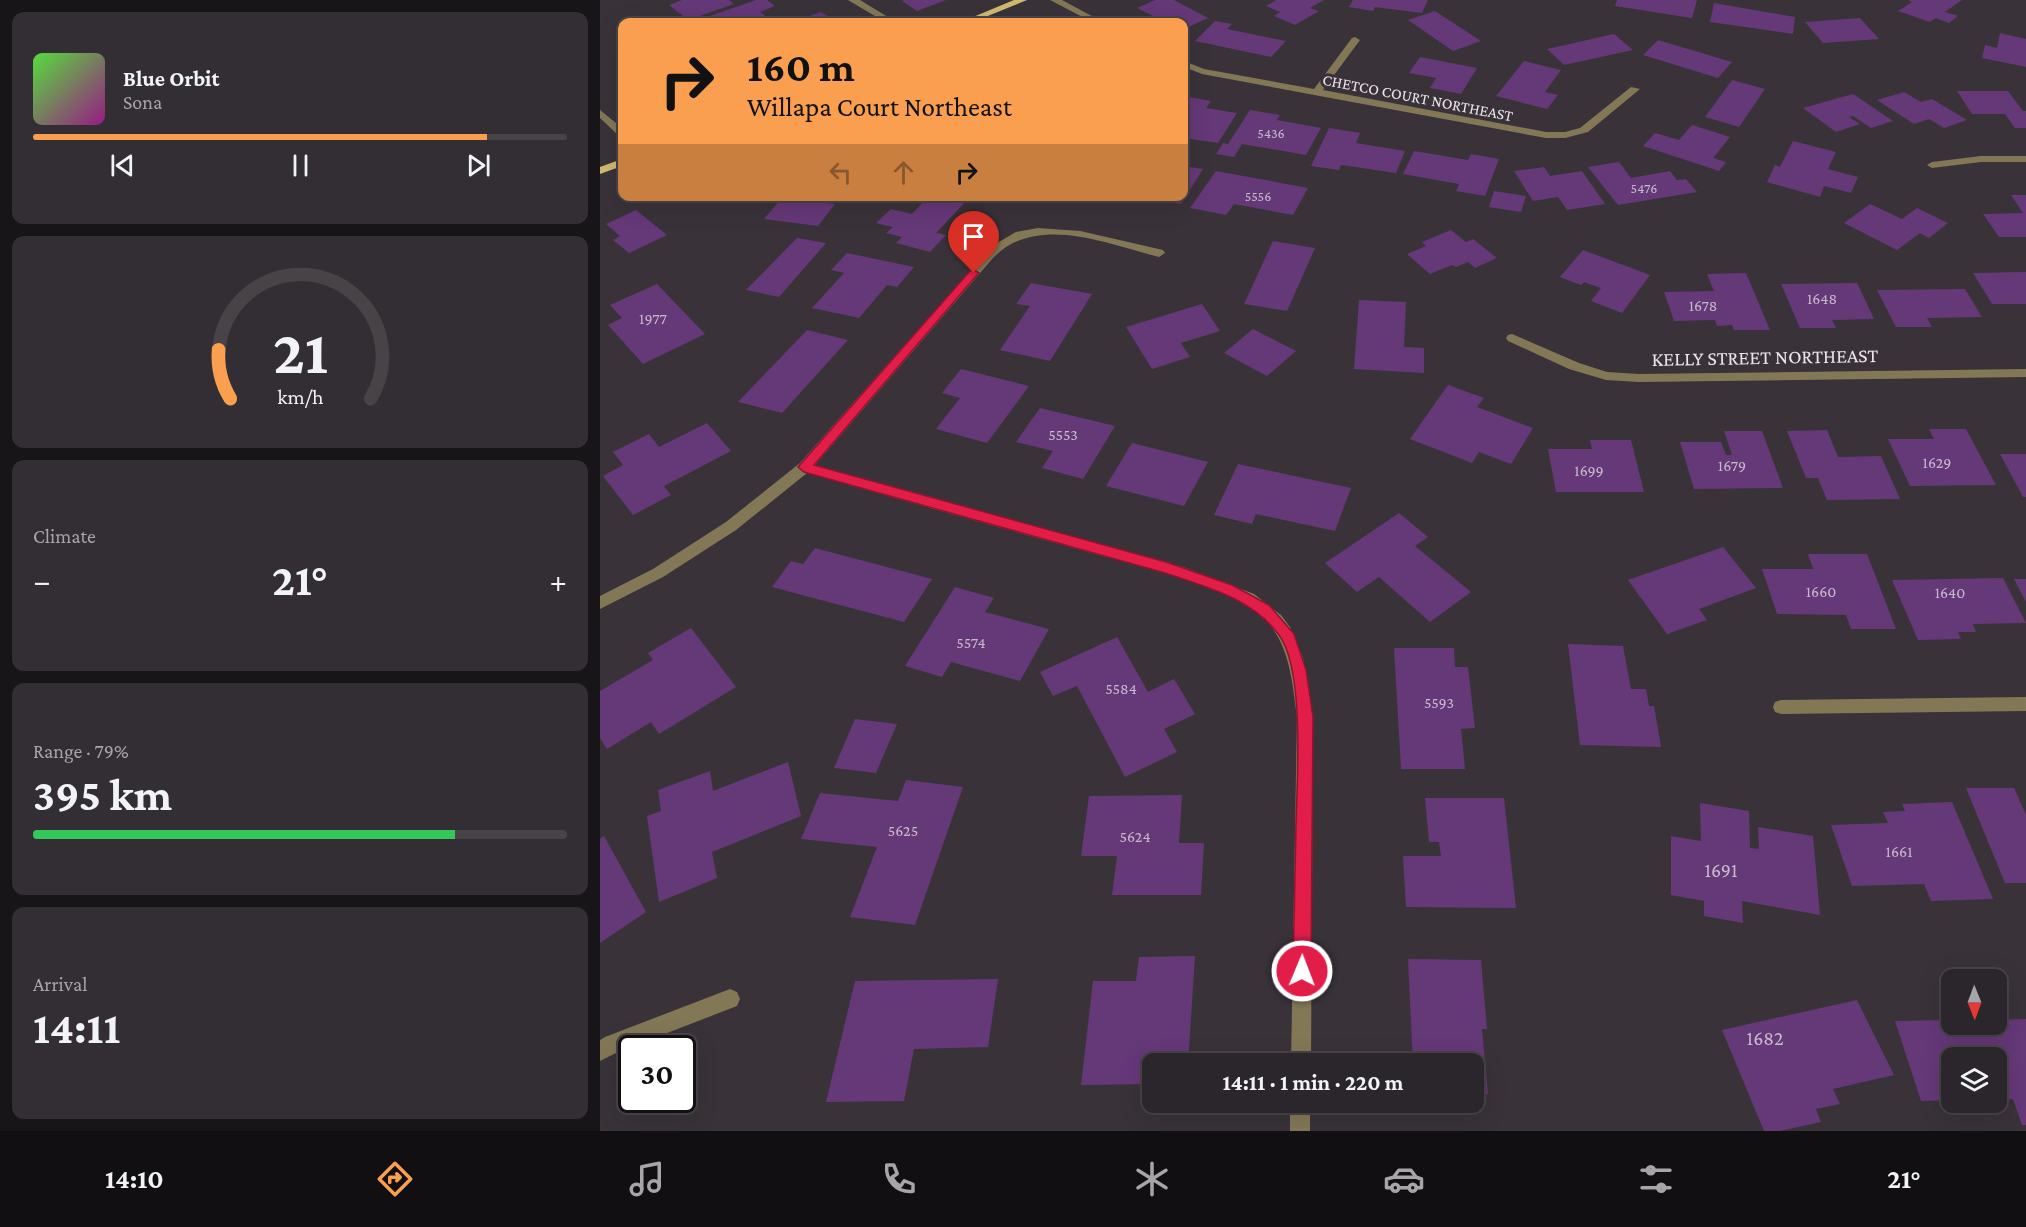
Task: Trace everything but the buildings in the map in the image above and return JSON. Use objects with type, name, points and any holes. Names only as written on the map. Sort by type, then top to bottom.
[{"type":"main road","points":[[976,18],[1022,0]]},
{"type":"main road","points":[[600,171],[618,164]]},
{"type":"street","points":[[852,0],[884,18]]},
{"type":"street","points":[[1055,0],[1090,18]]},
{"type":"street","points":[[1316,93],[1355,40]]},
{"type":"street","name":"CHETCO COURT NORTHEAST","points":[[1188,66],[1202,71],[1520,132],[1556,135],[1584,130],[1635,89]]},
{"type":"street","points":[[600,113],[618,129]]},
{"type":"street","points":[[1932,165],[1982,159],[2026,159]]},
{"type":"street","points":[[600,603],[658,573],[731,526],[804,467],[989,255],[1003,242],[1018,235],[1038,231],[1063,231],[1159,252]]},
{"type":"street","name":"KELLY STREET NORTHEAST","points":[[1512,339],[1574,366],[1606,376],[1639,378],[2026,373]]},
{"type":"street","points":[[804,467],[1166,568],[1217,585],[1264,609],[1287,634],[1299,670],[1305,717],[1301,1053]]},
{"type":"street","points":[[1781,707],[2026,704]]},
{"type":"street","points":[[600,1051],[612,1044],[730,999]]},
{"type":"street","points":[[1300,1113],[1300,1131]]},
{"type":"route","points":[[974,273],[804,467],[1166,568],[1227,589],[1264,609],[1287,634],[1299,670],[1305,717],[1302,971]]}]
